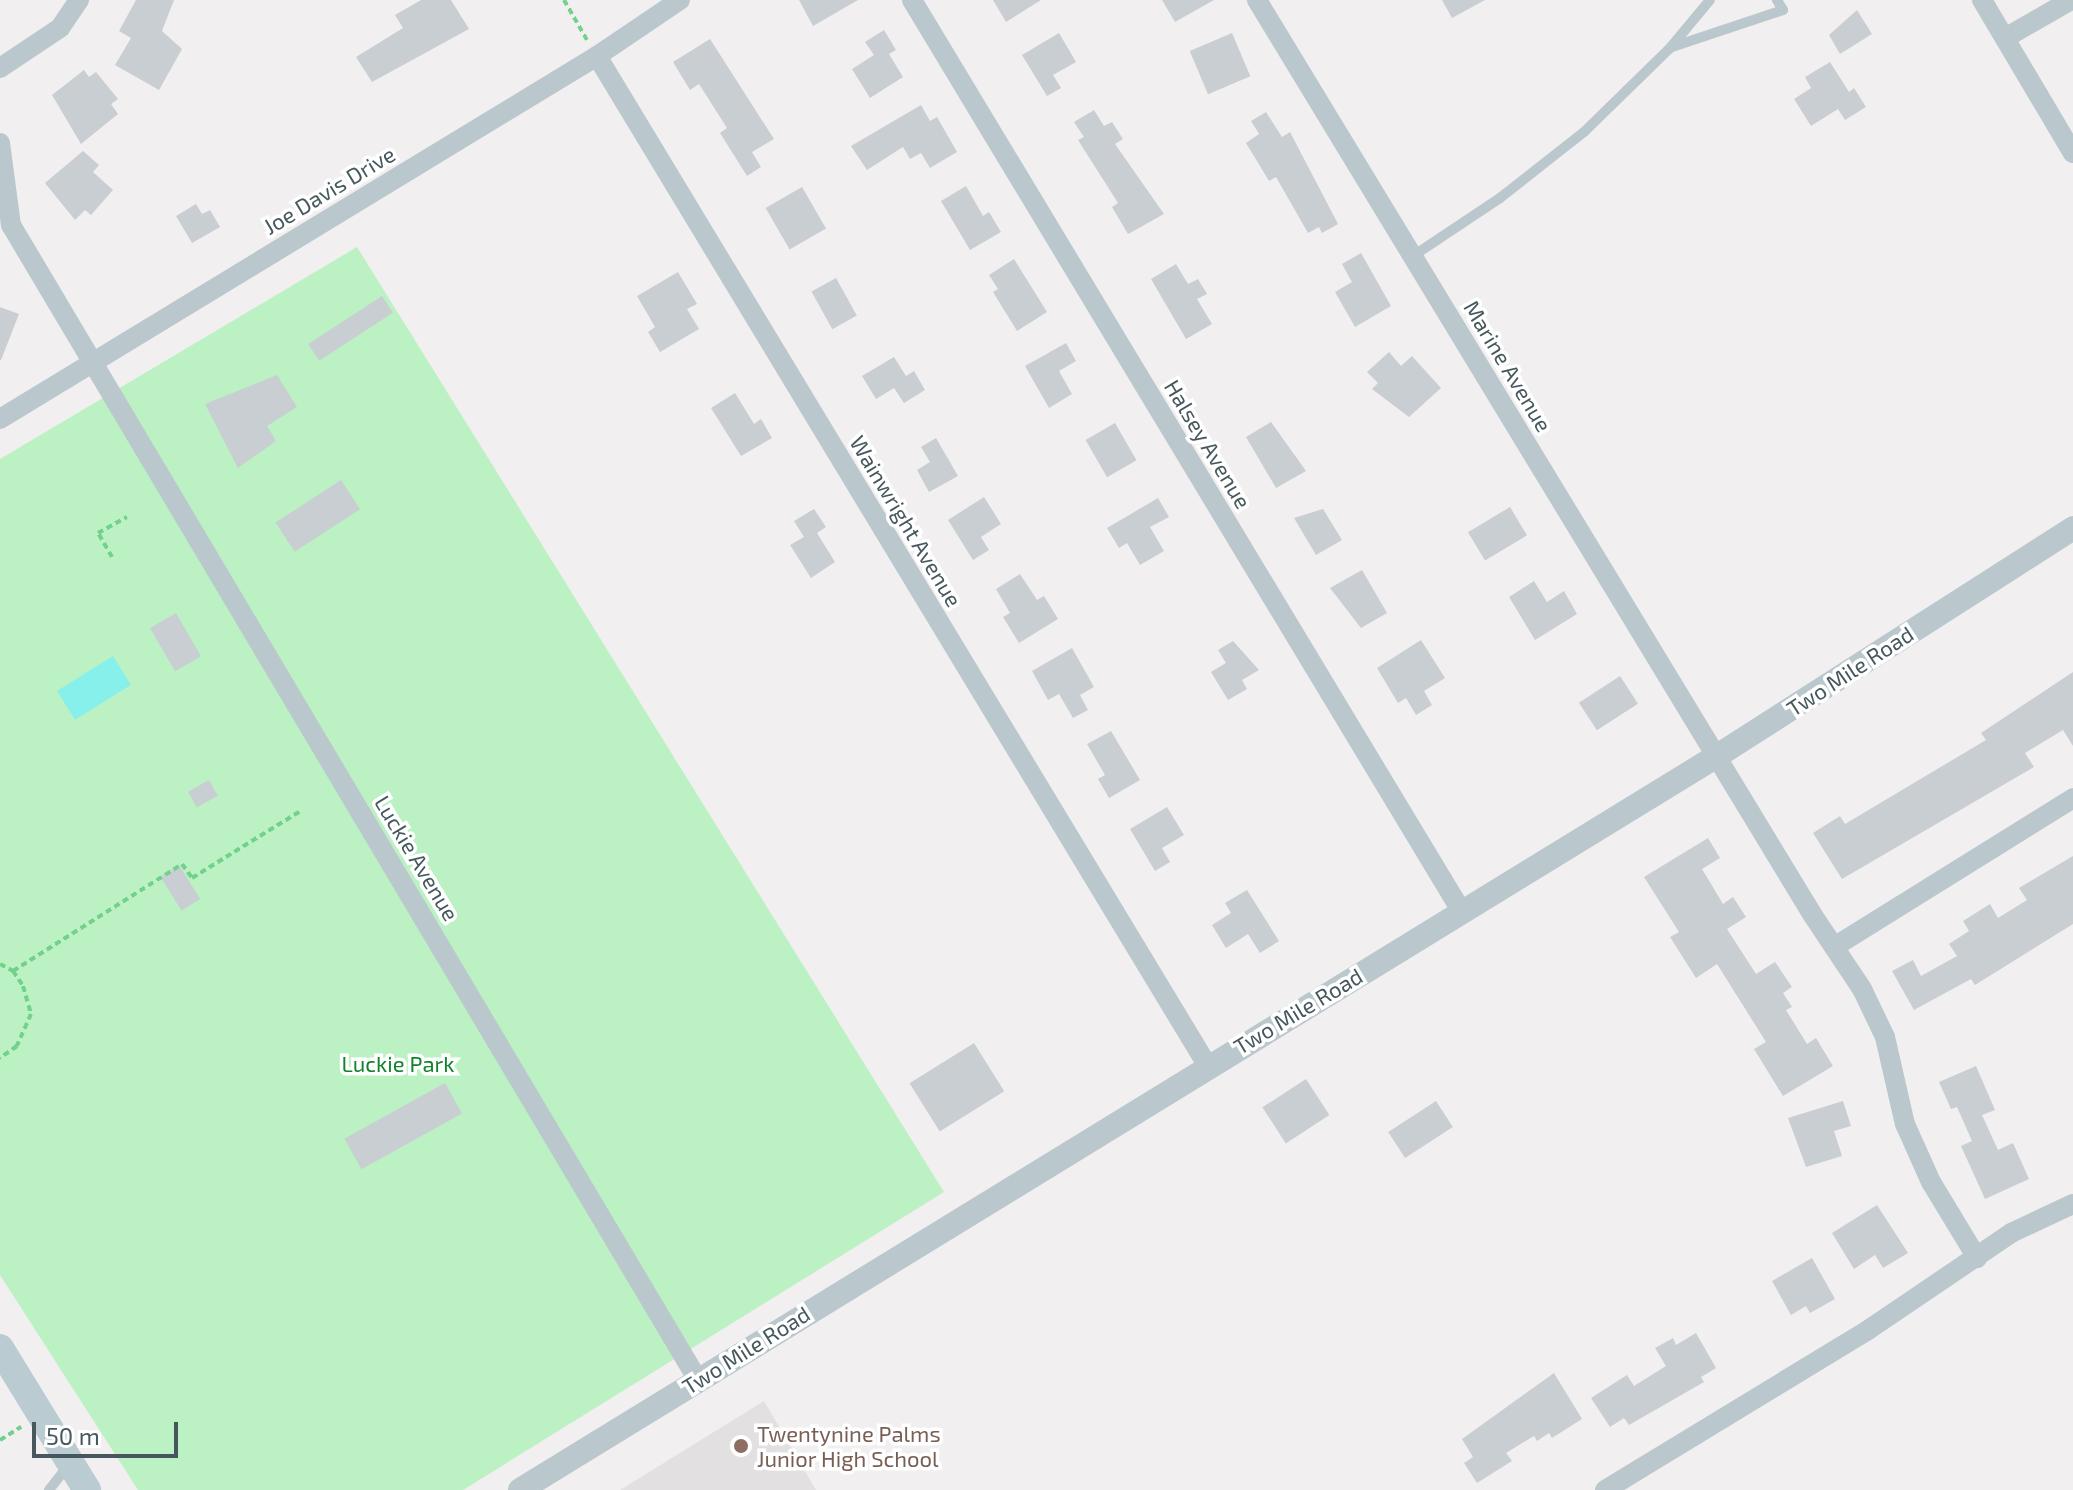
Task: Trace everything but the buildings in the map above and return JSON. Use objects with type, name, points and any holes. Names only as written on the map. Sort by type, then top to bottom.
[{"type":"main road","points":[[0,1348],[87,1490]]},
{"type":"street","points":[[0,68],[60,28],[79,0]]},
{"type":"street","name":"Joe Davis Drive","points":[[0,419],[597,56],[680,0]]},
{"type":"street","name":"Halsey Avenue","points":[[912,0],[1462,912]]},
{"type":"street","name":"Marine Avenue","points":[[1257,0],[1834,947],[1885,1037],[1905,1124],[1931,1182],[1977,1258]]},
{"type":"street","points":[[1982,0],[2073,153]]},
{"type":"street","points":[[2005,38],[2071,0]]},
{"type":"street","name":"Wainwright Avenue","points":[[597,56],[1207,1065]]},
{"type":"street","points":[[0,143],[6,227]]},
{"type":"street","name":"Luckie Avenue","points":[[6,227],[94,360],[698,1380]]},
{"type":"street","name":"Two Mile Road","points":[[520,1490],[1207,1065],[1717,756],[2073,528]]},
{"type":"street","points":[[1834,947],[2073,798]]},
{"type":"street","points":[[1605,1490],[1977,1258],[2021,1227],[2073,1204]]},
{"type":"lane","points":[[1413,256],[1500,198],[1584,132],[1670,48],[1710,0]]},
{"type":"lane","points":[[1670,48],[1783,10],[1777,0]]},
{"type":"lane","points":[[49,1490],[70,1463]]},
{"type":"path","points":[[564,0],[597,56]]},
{"type":"path","points":[[112,557],[98,533],[127,517]]},
{"type":"path","points":[[13,971],[182,864],[192,878],[302,810]]},
{"type":"path","points":[[0,964],[13,971],[29,998],[31,1014],[17,1046],[0,1058]]},
{"type":"shaded area","name":"Twentynine Palms Junior High School","points":[[764,1401],[816,1490],[620,1490]]},
{"type":"green space","name":"Luckie Park","points":[[357,247],[944,1192],[463,1490],[138,1490],[0,1275],[0,459]]},
{"type":"water","points":[[113,656],[131,685],[75,720],[57,691]]},
{"type":"place","name":"Twentynine Palms Junior High School","points":[[741,1446]]}]
